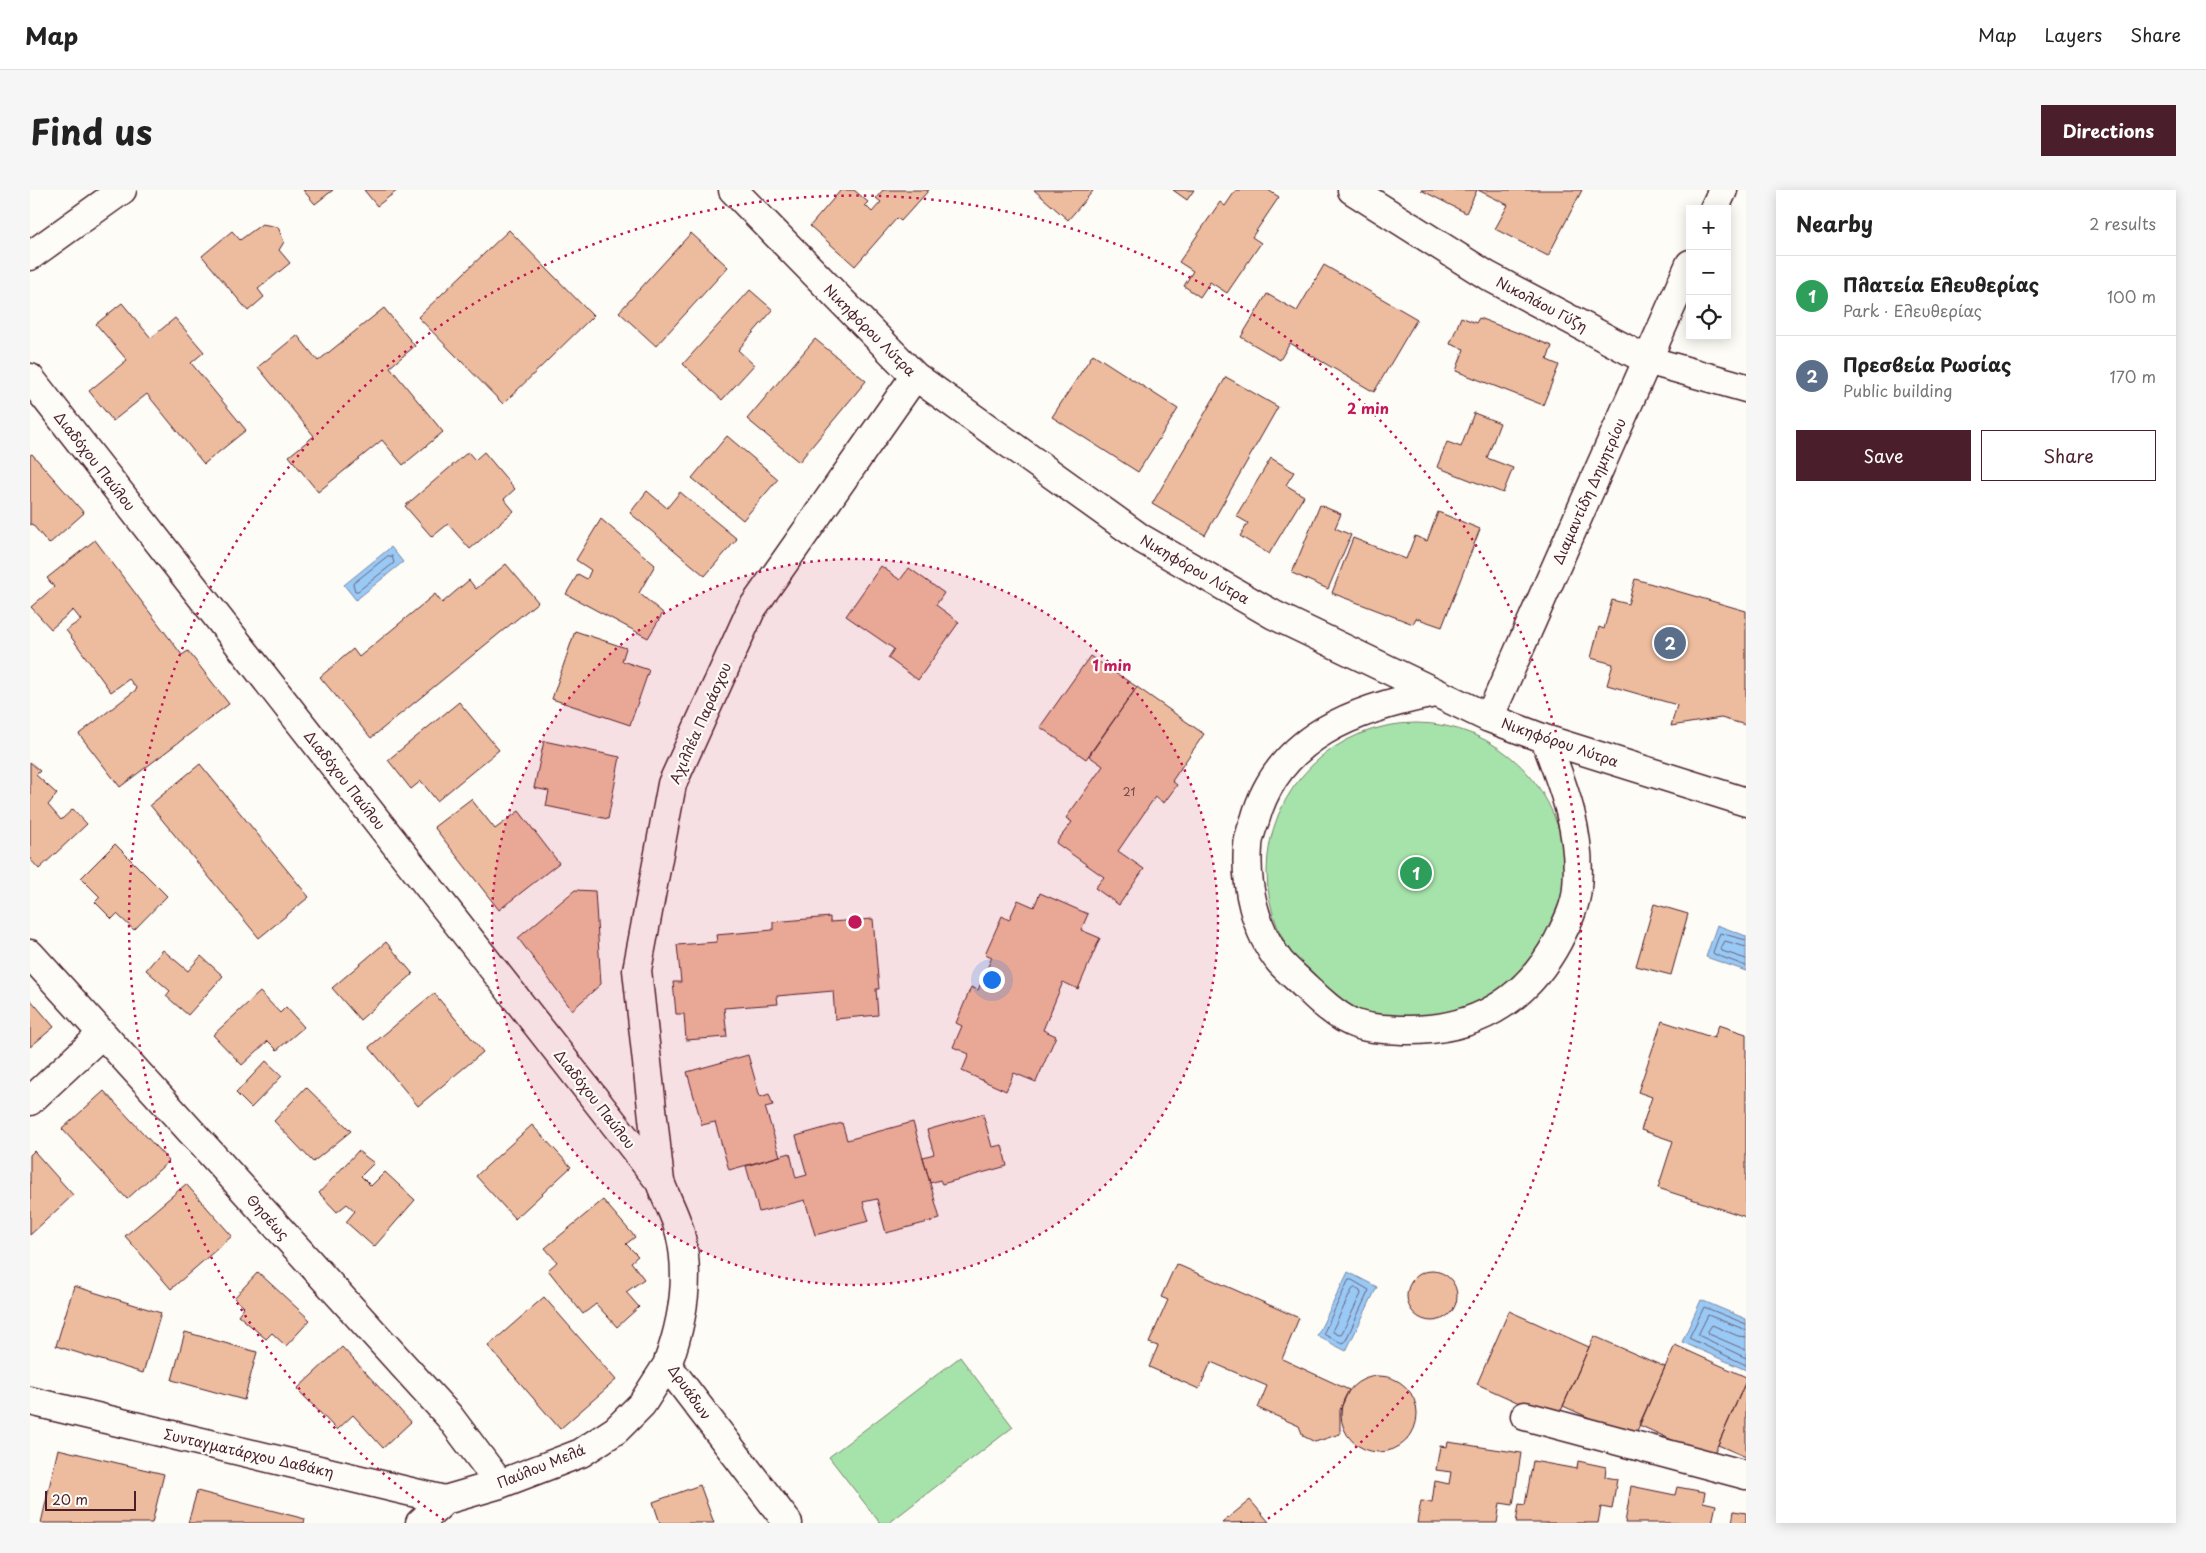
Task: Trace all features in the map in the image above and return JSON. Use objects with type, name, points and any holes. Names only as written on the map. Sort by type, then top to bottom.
[{"type":"street","points":[[30,256],[122,190]]},
{"type":"street","name":"Νικηφόρου Λύτρα","points":[[733,190],[916,376],[1142,539],[1274,615],[1489,718],[1545,739],[1746,802]]},
{"type":"street","name":"Νικολάου Γύζη","points":[[1352,190],[1488,276],[1647,360],[1746,388]]},
{"type":"street","points":[[1716,205],[1723,190]]},
{"type":"street","name":"Διαμαντίδη Δημητρίου","points":[[1489,718],[1686,273]]},
{"type":"street","name":"Αχιλλέα Παράσχου","points":[[660,1182],[637,970],[672,784],[752,610],[916,376]]},
{"type":"street","name":"Διαδόχου Παύλου","points":[[30,378],[660,1182]]},
{"type":"street","points":[[1435,693],[1400,700],[1340,721],[1298,748],[1274,775],[1260,801],[1248,845],[1249,889],[1261,930],[1279,961],[1315,996],[1350,1022],[1379,1029],[1415,1030],[1458,1025],[1482,1017],[1505,1003],[1537,974],[1546,963],[1569,917],[1577,891],[1578,862],[1568,800],[1545,739]]},
{"type":"street","name":"Θησέως","points":[[30,954],[449,1416],[500,1484]]},
{"type":"street","points":[[30,1101],[102,1034]]},
{"type":"street","name":"Δρυάδων","points":[[660,1182],[680,1232],[686,1286],[678,1335],[667,1365],[788,1523]]},
{"type":"street","name":"Παύλου Μελά","points":[[420,1523],[500,1484],[581,1453],[616,1430],[642,1404],[667,1365]]},
{"type":"street","name":"Συνταγματάρχου Δαβάκη","points":[[30,1401],[446,1511]]},
{"type":"street","points":[[1525,1416],[1746,1475]]},
{"type":"green space","points":[[1416,723],[1445,726],[1473,734],[1499,748],[1531,777],[1554,815],[1562,843],[1565,872],[1562,901],[1554,929],[1540,955],[1511,987],[1473,1010],[1445,1018],[1416,1021],[1387,1018],[1359,1010],[1333,996],[1301,967],[1278,929],[1270,901],[1267,872],[1270,843],[1278,815],[1292,789],[1321,757],[1359,734],[1387,726]]},
{"type":"green space","points":[[960,1357],[1013,1427],[889,1523],[880,1523],[829,1457]]},
{"type":"water","points":[[391,547],[403,562],[356,600],[344,585]]},
{"type":"water","points":[[1717,925],[1746,936],[1746,971],[1706,957]]},
{"type":"water","points":[[1348,1272],[1377,1287],[1346,1351],[1317,1336]]},
{"type":"water","points":[[1701,1300],[1746,1319],[1746,1370],[1682,1342]]},
{"type":"building","points":[[303,190],[333,190],[315,204]]},
{"type":"building","points":[[364,190],[398,190],[377,206]]},
{"type":"building","points":[[841,190],[854,190],[868,202],[865,205],[872,212],[881,202],[876,198],[883,190],[929,190],[901,221],[897,218],[855,266],[810,226]]},
{"type":"building","points":[[1034,190],[1092,190],[1093,191],[1068,220]]},
{"type":"building","points":[[1173,190],[1194,190],[1187,200]]},
{"type":"building","points":[[1236,190],[1268,190],[1279,197],[1252,237],[1261,243],[1227,293],[1210,282],[1200,297],[1184,286],[1193,271],[1179,262],[1220,202],[1225,206]]},
{"type":"building","points":[[1421,190],[1477,190],[1466,213]]},
{"type":"building","points":[[1478,190],[1582,190],[1548,256],[1495,229],[1508,205]]},
{"type":"building","points":[[262,224],[278,227],[284,242],[279,250],[290,263],[258,289],[264,297],[248,311],[202,256],[232,231],[240,240]]},
{"type":"building","points":[[509,230],[593,316],[503,404],[418,317]]},
{"type":"building","points":[[691,233],[728,267],[656,346],[619,312]]},
{"type":"building","points":[[1324,265],[1417,319],[1374,392],[1290,343],[1280,360],[1241,337],[1267,294],[1297,311]]},
{"type":"building","points":[[750,290],[773,310],[738,350],[754,365],[722,400],[683,364]]},
{"type":"building","points":[[122,303],[151,338],[175,318],[204,352],[191,363],[246,430],[204,464],[147,394],[113,421],[89,391],[127,360],[96,324]]},
{"type":"building","points":[[384,308],[415,346],[390,367],[443,432],[403,465],[382,440],[318,492],[289,456],[314,436],[258,367],[297,335],[318,361]]},
{"type":"building","points":[[1461,317],[1476,323],[1479,318],[1552,346],[1547,360],[1559,365],[1543,405],[1456,371],[1464,349],[1450,344]]},
{"type":"building","points":[[815,339],[866,381],[799,462],[747,419]]},
{"type":"building","points":[[1093,354],[1178,409],[1138,472],[1052,417]]},
{"type":"building","points":[[1226,377],[1278,407],[1205,535],[1152,504]]},
{"type":"building","points":[[1474,413],[1500,423],[1487,458],[1513,468],[1503,493],[1437,467],[1447,442],[1461,447]]},
{"type":"building","points":[[727,436],[778,479],[743,520],[692,478]]},
{"type":"building","points":[[468,452],[475,460],[484,452],[515,489],[504,499],[514,511],[470,549],[448,524],[432,537],[405,506]]},
{"type":"building","points":[[32,454],[84,513],[49,544],[32,524],[30,525],[30,455]]},
{"type":"building","points":[[1271,458],[1294,472],[1286,485],[1304,496],[1269,554],[1240,536],[1248,523],[1236,516]]},
{"type":"building","points":[[647,491],[667,508],[680,492],[737,539],[705,576],[630,513]]},
{"type":"building","points":[[1320,505],[1341,514],[1335,528],[1351,535],[1328,589],[1292,573]]},
{"type":"building","points":[[1438,512],[1480,529],[1442,627],[1416,618],[1413,624],[1332,593],[1353,538],[1406,559],[1415,536],[1427,541]]},
{"type":"building","points":[[601,519],[655,565],[639,593],[663,613],[648,638],[566,594],[578,574],[587,579],[591,570],[576,560]]},
{"type":"building","points":[[95,540],[182,655],[188,651],[229,704],[120,787],[79,734],[137,689],[129,679],[111,692],[66,630],[81,620],[73,610],[51,629],[31,607],[54,587],[47,578]]},
{"type":"building","points":[[506,564],[538,602],[371,738],[320,677],[353,649],[359,657],[435,594],[442,603],[469,580],[476,589]]},
{"type":"building","points":[[881,566],[900,580],[909,568],[944,593],[936,605],[959,622],[918,680],[888,658],[894,649],[846,616]]},
{"type":"building","points":[[1635,579],[1746,611],[1746,725],[1721,718],[1671,726],[1677,705],[1607,685],[1613,664],[1591,658],[1599,627],[1604,629],[1612,600],[1628,604]]},
{"type":"building","points":[[575,631],[626,648],[622,661],[649,670],[630,725],[552,699]]},
{"type":"building","points":[[1090,656],[1137,687],[1086,759],[1040,727]]},
{"type":"building","points":[[1137,687],[1204,734],[1172,781],[1177,785],[1164,803],[1155,797],[1118,851],[1144,869],[1119,905],[1095,888],[1104,877],[1056,843],[1072,822],[1066,818],[1103,766],[1089,756]]},
{"type":"building","points":[[459,702],[499,750],[437,801],[421,781],[411,789],[388,760]]},
{"type":"building","points":[[544,741],[620,757],[608,819],[546,806],[549,791],[534,788]]},
{"type":"building","points":[[30,762],[40,771],[36,775],[57,794],[48,805],[61,820],[73,809],[87,824],[39,869],[30,859]]},
{"type":"building","points":[[200,764],[309,897],[259,938],[150,805]]},
{"type":"building","points":[[471,799],[495,829],[519,811],[559,863],[499,910],[434,827]]},
{"type":"building","points":[[115,844],[167,896],[134,930],[117,914],[112,919],[95,902],[100,897],[81,878]]},
{"type":"building","points":[[575,890],[595,891],[601,984],[572,1010],[518,938]]},
{"type":"building","points":[[1040,893],[1088,914],[1081,930],[1100,938],[1078,989],[1063,982],[1043,1030],[1056,1036],[1036,1082],[1014,1073],[1006,1091],[962,1071],[969,1054],[953,1047],[962,1026],[956,1023],[971,987],[978,990],[992,957],[985,954],[1002,916],[1009,920],[1018,900],[1034,907]]},
{"type":"building","points":[[1654,904],[1688,914],[1671,975],[1636,966]]},
{"type":"building","points":[[830,917],[830,922],[873,919],[879,989],[876,989],[878,1015],[835,1019],[833,991],[777,996],[778,1004],[724,1008],[727,1037],[686,1040],[684,1014],[676,1014],[673,982],[681,982],[677,945],[717,942],[716,935],[773,930],[773,922]]},
{"type":"building","points":[[386,942],[413,974],[360,1020],[332,988]]},
{"type":"building","points":[[163,950],[188,971],[201,956],[223,976],[188,1015],[166,996],[170,991],[146,970]]},
{"type":"building","points":[[260,992],[280,1013],[286,1007],[304,1027],[277,1050],[268,1041],[242,1065],[213,1035]]},
{"type":"building","points":[[434,993],[483,1052],[418,1106],[369,1047]]},
{"type":"building","points":[[30,999],[54,1027],[30,1047]]},
{"type":"building","points":[[1662,1021],[1714,1038],[1719,1025],[1746,1034],[1746,1217],[1658,1188],[1673,1141],[1641,1130],[1652,1097],[1638,1092]]},
{"type":"building","points":[[748,1055],[760,1097],[769,1094],[773,1105],[765,1107],[780,1156],[729,1170],[715,1122],[702,1125],[687,1072]]},
{"type":"building","points":[[266,1061],[282,1076],[251,1108],[236,1093]]},
{"type":"building","points":[[306,1087],[351,1131],[313,1162],[274,1121]]},
{"type":"building","points":[[104,1091],[169,1161],[127,1199],[62,1129]]},
{"type":"building","points":[[983,1114],[992,1147],[1002,1145],[1007,1166],[942,1184],[940,1180],[930,1183],[923,1157],[934,1154],[927,1130]]},
{"type":"building","points":[[913,1122],[940,1219],[886,1233],[877,1199],[863,1202],[869,1221],[815,1235],[805,1200],[759,1212],[746,1166],[790,1153],[796,1178],[807,1175],[796,1136],[842,1123],[847,1140]]},
{"type":"building","points":[[532,1125],[571,1167],[515,1219],[476,1176]]},
{"type":"building","points":[[34,1151],[73,1195],[30,1235],[30,1155]]},
{"type":"building","points":[[358,1151],[374,1163],[361,1176],[371,1186],[385,1172],[415,1200],[374,1247],[346,1222],[355,1211],[347,1204],[337,1212],[319,1193]]},
{"type":"building","points":[[186,1184],[232,1236],[171,1289],[125,1236]]},
{"type":"building","points":[[603,1200],[635,1237],[626,1244],[638,1256],[631,1262],[644,1279],[626,1292],[639,1307],[617,1327],[596,1304],[583,1314],[548,1270],[557,1262],[545,1248]]},
{"type":"building","points":[[1176,1264],[1299,1318],[1282,1359],[1349,1390],[1340,1410],[1340,1434],[1315,1442],[1303,1436],[1299,1426],[1258,1408],[1267,1386],[1211,1362],[1199,1389],[1149,1367],[1158,1346],[1149,1343],[1168,1300],[1161,1297]]},
{"type":"building","points":[[1432,1271],[1441,1273],[1452,1282],[1457,1296],[1455,1305],[1446,1316],[1432,1321],[1423,1319],[1412,1310],[1407,1296],[1409,1287],[1418,1276]]},
{"type":"building","points":[[258,1272],[310,1320],[286,1346],[272,1333],[266,1339],[238,1315],[244,1307],[234,1298]]},
{"type":"building","points":[[74,1286],[161,1313],[143,1373],[56,1346]]},
{"type":"building","points":[[544,1297],[616,1380],[560,1429],[488,1346]]},
{"type":"building","points":[[1509,1311],[1589,1347],[1557,1420],[1477,1384]]},
{"type":"building","points":[[185,1332],[257,1352],[244,1400],[172,1380]]},
{"type":"building","points":[[1594,1336],[1665,1367],[1634,1438],[1563,1406]]},
{"type":"building","points":[[1675,1345],[1746,1377],[1746,1381],[1712,1458],[1639,1425]]},
{"type":"building","points":[[342,1347],[411,1422],[383,1448],[353,1415],[337,1430],[297,1389]]},
{"type":"building","points":[[1379,1376],[1393,1379],[1406,1387],[1414,1400],[1417,1414],[1414,1428],[1406,1441],[1393,1449],[1379,1452],[1365,1449],[1352,1441],[1344,1428],[1341,1414],[1344,1400],[1352,1387],[1365,1379]]},
{"type":"building","points":[[1746,1381],[1746,1457],[1718,1445]]},
{"type":"building","points":[[1448,1442],[1521,1453],[1513,1505],[1500,1503],[1497,1523],[1417,1523],[1421,1501],[1432,1502],[1435,1481],[1449,1484],[1451,1472],[1436,1470],[1440,1446],[1447,1447]]},
{"type":"building","points":[[58,1449],[164,1474],[152,1523],[41,1523]]},
{"type":"building","points":[[1533,1461],[1577,1469],[1578,1461],[1606,1467],[1605,1477],[1617,1479],[1612,1509],[1601,1507],[1598,1523],[1516,1523],[1519,1504],[1525,1505]]},
{"type":"building","points":[[700,1485],[714,1523],[660,1523],[653,1502]]},
{"type":"building","points":[[1631,1486],[1675,1495],[1677,1487],[1705,1492],[1703,1502],[1716,1505],[1712,1523],[1625,1523]]},
{"type":"building","points":[[197,1491],[305,1519],[304,1523],[188,1523]]},
{"type":"building","points":[[1250,1500],[1269,1522],[1222,1523]]},
{"type":"building","points":[[1734,1511],[1746,1513],[1746,1523],[1732,1523]]},
{"type":"place","name":"Πρεσβεία Ρωσίας","points":[[1670,643]]},
{"type":"place","name":"Πλατεία Ελευθερίας","points":[[1416,873]]}]
